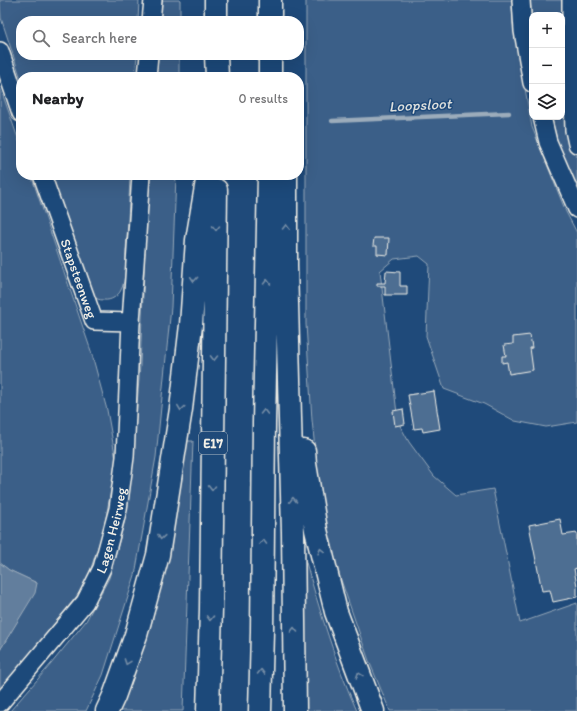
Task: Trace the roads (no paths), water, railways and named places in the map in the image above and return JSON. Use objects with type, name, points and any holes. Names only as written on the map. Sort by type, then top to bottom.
[{"type":"highway","points":[[216,0],[216,16]]},
{"type":"highway","points":[[270,0],[270,16]]},
{"type":"highway","points":[[216,60],[217,72]]},
{"type":"highway","points":[[270,60],[270,72]]},
{"type":"highway","points":[[107,711],[136,636],[158,555],[181,409],[191,325],[197,240],[207,180]]},
{"type":"highway","name":"E17","points":[[208,711],[211,609],[216,180]]},
{"type":"highway","points":[[260,711],[269,180]]},
{"type":"highway","points":[[286,180],[286,266],[294,532],[295,711]]},
{"type":"highway","points":[[286,266],[298,366],[305,464],[316,530],[336,612],[373,711]]},
{"type":"street","points":[[151,16],[153,0]]},
{"type":"street","points":[[521,0],[523,31],[529,66]]},
{"type":"street","points":[[571,0],[574,130],[577,144]]},
{"type":"street","points":[[0,51],[16,98]]},
{"type":"street","points":[[148,72],[149,60]]},
{"type":"street","points":[[543,120],[548,142],[577,209]]},
{"type":"street","name":"Stapsteenweg","points":[[44,180],[94,321],[131,322]]},
{"type":"street","points":[[131,322],[141,180]]},
{"type":"street","name":"Lagen Heirweg","points":[[0,703],[85,602],[102,568],[118,509],[125,457],[131,322]]},
{"type":"waterway","name":"Loopsloot","points":[[332,121],[509,113]]}]
